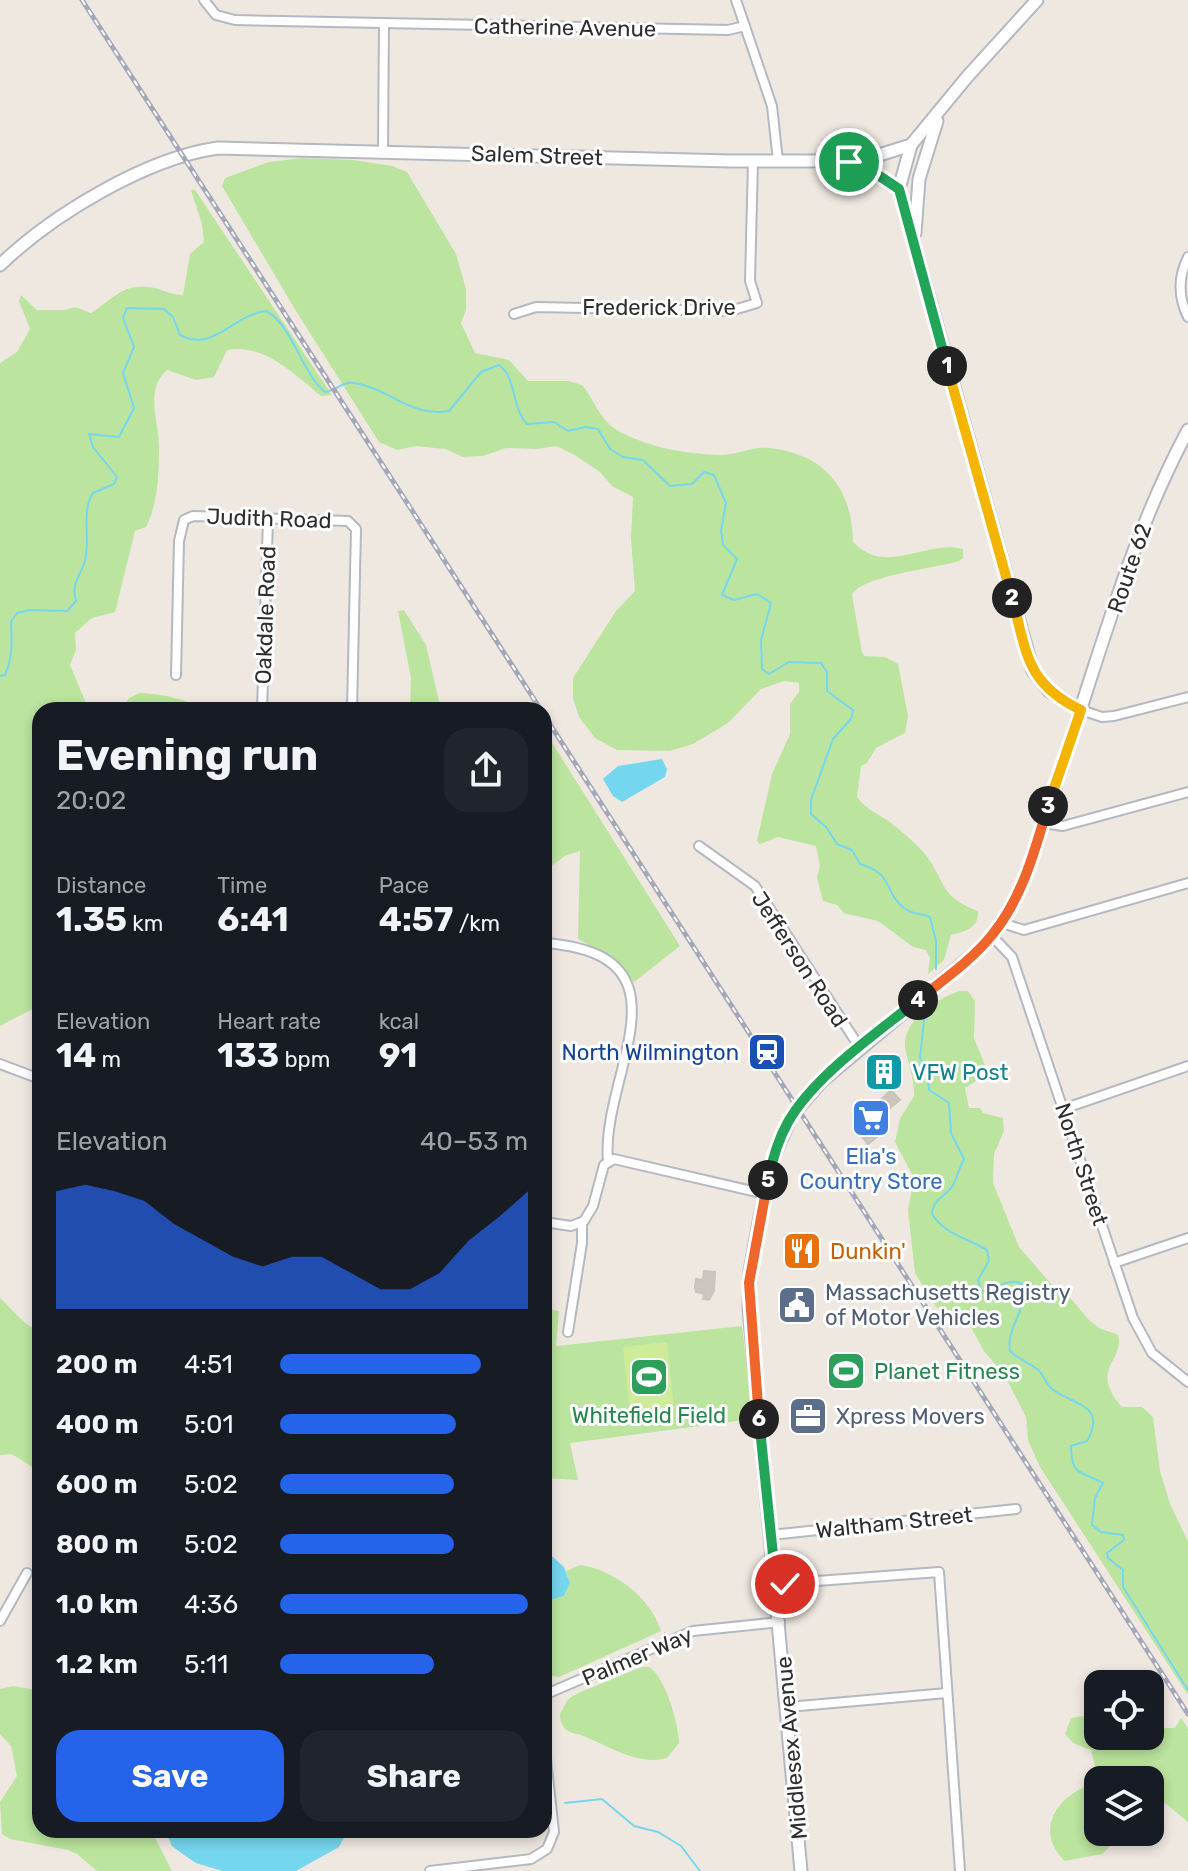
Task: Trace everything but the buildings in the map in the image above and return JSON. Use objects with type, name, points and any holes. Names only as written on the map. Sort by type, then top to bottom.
[{"type":"street","name":"Catherine Avenue","points":[[204,0],[216,15],[228,20],[728,30],[745,26]]},
{"type":"street","points":[[736,0],[772,106],[778,161]]},
{"type":"street","points":[[1037,0],[911,145],[899,189],[1033,671],[1049,691],[1098,716],[1114,716],[1188,697]]},
{"type":"street","points":[[383,150],[384,23]]},
{"type":"street","points":[[915,246],[919,179],[940,113]]},
{"type":"street","points":[[911,145],[922,166]]},
{"type":"street","name":"Salem Street","points":[[0,265],[64,214],[163,162],[188,153],[233,147],[849,162],[911,145]]},
{"type":"street","name":"Frederick Drive","points":[[514,314],[536,307],[730,311],[757,303],[750,281],[753,161]]},
{"type":"street","points":[[849,162],[869,169],[899,189]]},
{"type":"street","points":[[899,189],[919,179]]},
{"type":"street","points":[[1188,257],[1181,275],[1180,291],[1188,317]]},
{"type":"street","name":"Route 62","points":[[1081,710],[1143,524],[1188,430]]},
{"type":"street","name":"Judith Road","points":[[176,675],[179,541],[184,520],[193,516],[354,523],[352,702]]},
{"type":"street","name":"Oakdale Road","points":[[262,702],[268,519]]},
{"type":"street","name":"Middlesex Avenue","points":[[801,1871],[749,1300],[752,1258],[774,1156],[792,1115],[822,1081],[992,936],[1002,923],[1024,879],[1081,710]]},
{"type":"street","points":[[1043,823],[1063,826],[1188,792]]},
{"type":"street","name":"Jefferson Road","points":[[699,846],[755,886],[860,1048]]},
{"type":"street","points":[[1002,923],[1024,930],[1188,883]]},
{"type":"street","name":"North Street","points":[[992,936],[1012,957],[1141,1337],[1152,1353],[1188,1382]]},
{"type":"street","points":[[552,944],[580,947],[595,953],[622,975],[631,994],[632,1019],[610,1128],[608,1161]]},
{"type":"street","points":[[0,1064],[32,1076]]},
{"type":"street","points":[[1063,1109],[1188,1066]]},
{"type":"street","points":[[568,1332],[582,1243],[582,1223],[593,1206],[604,1165],[608,1161],[620,1159],[765,1194]]},
{"type":"street","points":[[552,1223],[568,1226],[582,1223]]},
{"type":"street","points":[[1114,1263],[1188,1238]]},
{"type":"street","name":"Waltham Street","points":[[771,1535],[1016,1509]]},
{"type":"street","points":[[776,1584],[938,1571],[960,1871]]},
{"type":"street","points":[[0,1621],[27,1573]]},
{"type":"street","name":"Palmer Way","points":[[552,1692],[693,1631],[780,1622]]},
{"type":"street","points":[[788,1707],[947,1693]]},
{"type":"street","points":[[552,1814],[552,1837]]},
{"type":"street","points":[[430,1871],[528,1860],[547,1849],[552,1838]]},
{"type":"green space","points":[[301,158],[353,160],[392,166],[407,172],[456,254],[466,289],[466,310],[461,323],[475,353],[509,360],[528,381],[568,381],[582,385],[607,422],[620,432],[644,442],[669,449],[721,455],[769,448],[806,458],[820,466],[841,490],[847,505],[853,542],[866,552],[893,557],[949,547],[963,549],[963,558],[959,561],[884,578],[858,588],[852,595],[862,652],[864,656],[885,657],[898,664],[908,716],[905,733],[876,748],[867,763],[861,766],[857,797],[922,850],[955,899],[978,911],[973,925],[951,935],[944,960],[928,974],[930,958],[926,950],[913,947],[878,921],[844,913],[837,905],[823,901],[817,877],[820,866],[816,846],[778,837],[760,844],[757,841],[772,774],[790,734],[790,704],[799,692],[799,683],[784,681],[761,689],[728,723],[693,744],[670,751],[617,750],[595,738],[579,717],[573,698],[573,678],[616,611],[635,591],[631,538],[633,497],[612,486],[600,472],[573,454],[556,446],[506,448],[483,456],[463,457],[445,449],[416,446],[397,450],[379,442],[222,186],[225,178],[269,162]]},
{"type":"green space","points":[[191,190],[195,190],[332,395],[321,396],[278,362],[254,351],[241,349],[227,350],[214,377],[196,380],[167,370],[160,378],[154,396],[159,447],[158,478],[150,518],[146,527],[135,531],[115,612],[92,618],[75,633],[76,650],[70,665],[86,702],[32,702],[32,1009],[0,1026],[0,363],[17,352],[30,329],[19,301],[21,295],[37,310],[75,307],[91,313],[125,290],[140,286],[183,295],[190,254],[204,242],[202,224]]},
{"type":"green space","points":[[404,610],[426,645],[439,702],[410,702],[411,678],[398,611]]},
{"type":"green space","points":[[139,693],[163,695],[187,702],[126,702]]},
{"type":"green space","points":[[552,743],[680,946],[634,982],[618,962],[578,939],[580,851],[552,865]]},
{"type":"green space","points":[[960,991],[968,991],[975,1001],[974,1038],[987,1070],[985,1075],[965,1088],[969,1108],[980,1108],[983,1113],[1003,1118],[1004,1131],[994,1154],[993,1183],[1019,1247],[1052,1285],[1066,1293],[1089,1320],[1099,1328],[1118,1335],[1117,1352],[1108,1374],[1112,1394],[1122,1407],[1142,1407],[1153,1417],[1160,1471],[1170,1504],[1188,1541],[1188,1695],[1040,1467],[1028,1440],[1026,1417],[1005,1376],[984,1351],[968,1322],[936,1307],[915,1273],[908,1210],[914,1178],[895,1142],[900,1119],[914,1096],[905,1042],[908,1031],[921,1013]]},
{"type":"green space","points":[[0,1298],[32,1327],[32,1467],[12,1454],[0,1455]]},
{"type":"green space","points":[[552,1310],[559,1311],[556,1346],[742,1326],[753,1419],[570,1443],[578,1480],[552,1478]]},
{"type":"green space","name":"Whitefield Field","points":[[667,1342],[674,1408],[630,1412],[623,1347]]},
{"type":"green space","points":[[581,1565],[618,1579],[649,1607],[661,1631],[559,1677],[552,1676],[552,1600],[564,1596],[570,1583],[566,1571]]},
{"type":"green space","points":[[642,1667],[649,1667],[655,1672],[666,1690],[674,1713],[679,1743],[667,1758],[635,1758],[564,1728],[560,1714],[568,1699]]},
{"type":"green space","points":[[14,1686],[32,1689],[32,1838],[155,1838],[172,1871],[97,1871],[68,1850],[10,1839],[2,1834],[0,1802],[17,1776],[11,1746],[0,1734],[0,1689]]},
{"type":"green space","points":[[1084,1716],[1084,1747],[1073,1743],[1065,1734],[1071,1718]]},
{"type":"green space","points":[[1181,1718],[1188,1729],[1188,1822],[1164,1803],[1164,1766],[1095,1766],[1091,1750],[1164,1750],[1164,1728],[1175,1728]]},
{"type":"green space","points":[[1084,1788],[1084,1846],[1110,1846],[1102,1854],[1065,1861],[1056,1850],[1050,1827],[1059,1807]]},
{"type":"water","points":[[662,759],[667,769],[665,777],[622,802],[613,796],[603,779],[618,766]]},
{"type":"water","points":[[552,1556],[564,1567],[570,1583],[564,1596],[552,1600]]},
{"type":"water","points":[[168,1838],[344,1838],[339,1847],[296,1871],[222,1871],[196,1863],[172,1846]]},
{"type":"waterway","points":[[0,676],[5,675],[9,662],[11,622],[17,613],[29,610],[67,611],[76,601],[75,586],[86,555],[89,501],[93,493],[114,484],[117,477],[93,447],[89,434],[119,437],[134,408],[123,373],[134,347],[123,318],[127,308],[164,309],[173,317],[180,335],[192,339],[213,336],[243,319],[266,311],[283,326],[309,373],[325,392],[354,383],[378,390],[411,407],[435,412],[449,411],[481,372],[499,365],[509,377],[518,409],[527,424],[554,422],[568,431],[585,427],[598,429],[610,449],[623,457],[643,460],[670,486],[692,484],[704,472],[714,475],[726,503],[721,531],[723,545],[737,559],[722,595],[734,600],[757,594],[771,603],[761,640],[762,669],[769,674],[789,662],[821,663],[827,672],[827,691],[853,710],[851,719],[833,739],[811,800],[811,814],[826,827],[837,844],[852,850],[860,864],[878,872],[898,903],[911,912],[930,917],[936,941],[936,969]]},
{"type":"waterway","points":[[925,1010],[920,1058],[926,1067],[929,1090],[949,1103],[951,1133],[964,1159],[952,1187],[935,1204],[932,1214],[950,1231],[987,1250],[989,1261],[978,1280],[981,1291],[1011,1282],[1022,1284],[1022,1304],[1011,1334],[1010,1351],[1039,1371],[1052,1389],[1085,1407],[1090,1413],[1093,1420],[1087,1441],[1071,1446],[1073,1463],[1079,1472],[1103,1483],[1095,1498],[1092,1525],[1101,1532],[1123,1535],[1124,1540],[1107,1553],[1108,1558],[1123,1570],[1123,1587],[1188,1690]]},
{"type":"waterway","points":[[565,1803],[602,1799],[634,1826],[658,1832],[681,1846],[700,1871]]},
{"type":"railway","points":[[82,0],[536,702]]},
{"type":"railway","points":[[552,727],[1188,1714]]},
{"type":"place","name":"North Wilmington","points":[[767,1052]]},
{"type":"place","name":"VFW Post","points":[[884,1072]]},
{"type":"place","name":"Elia's Country Store","points":[[871,1118]]},
{"type":"place","name":"Dunkin'","points":[[802,1251]]},
{"type":"place","name":"Massachusetts Registry of Motor Vehicles","points":[[797,1305]]},
{"type":"place","name":"Planet Fitness","points":[[846,1371]]},
{"type":"place","name":"Whitefield Field","points":[[649,1377]]},
{"type":"place","name":"Xpress Movers","points":[[808,1416]]},
{"type":"route","points":[[785,1584],[776,1584],[749,1309],[753,1250],[774,1156],[787,1124],[822,1081],[976,952],[1002,923],[1024,879],[1081,710],[1049,691],[1033,671],[899,189],[869,169],[849,162]]}]
